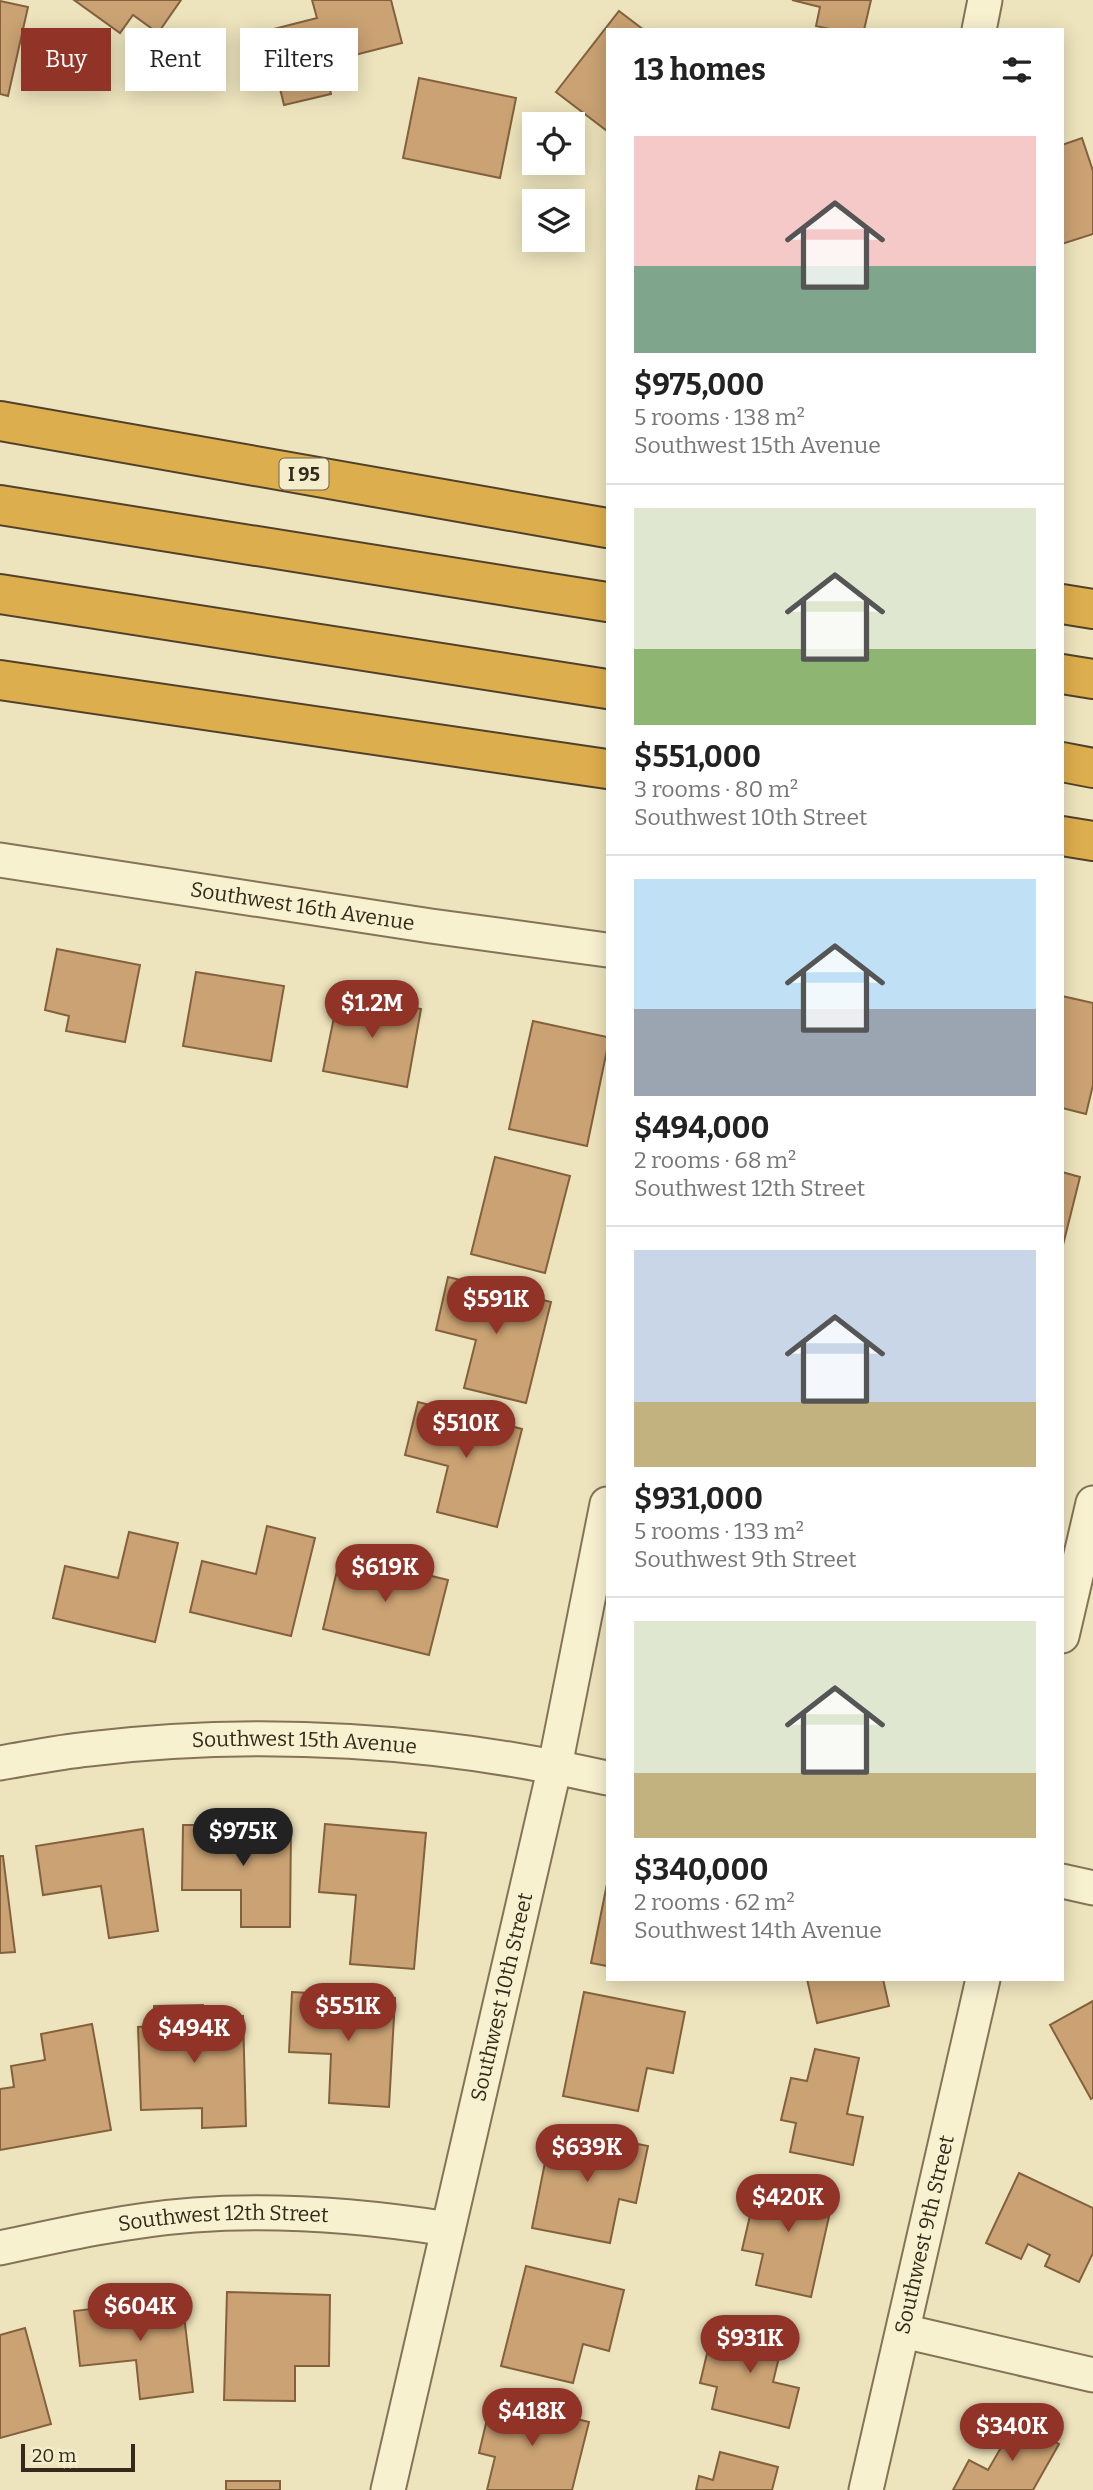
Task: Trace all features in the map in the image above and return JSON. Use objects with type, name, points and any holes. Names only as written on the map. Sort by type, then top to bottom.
[{"type":"highway","name":"I 95","points":[[0,421],[606,528]]},
{"type":"highway","points":[[0,505],[606,602]]},
{"type":"highway","points":[[0,594],[606,689]]},
{"type":"highway","points":[[1064,604],[1093,609]]},
{"type":"highway","points":[[1064,674],[1093,679]]},
{"type":"highway","points":[[0,680],[606,769]]},
{"type":"highway","points":[[1064,762],[1093,768]]},
{"type":"highway","points":[[1064,836],[1093,841]]},
{"type":"street","points":[[979,28],[985,0]]},
{"type":"street","name":"Southwest 16th Avenue","points":[[0,860],[606,950]]},
{"type":"street","points":[[1064,1627],[1093,1503]]},
{"type":"street","name":"Southwest 10th Street","points":[[388,2490],[555,1766],[606,1509]]},
{"type":"street","name":"Southwest 15th Avenue","points":[[0,1763],[103,1748],[220,1740],[308,1739],[439,1749],[555,1766],[606,1778]]},
{"type":"street","points":[[1064,1881],[1093,1888]]},
{"type":"street","name":"Southwest 9th Street","points":[[866,2490],[983,1981]]},
{"type":"street","name":"Southwest 12th Street","points":[[0,2248],[86,2229],[194,2215],[303,2214],[448,2229]]},
{"type":"street","points":[[903,2331],[1093,2375]]},
{"type":"building","points":[[74,0],[181,0],[161,28],[151,28],[133,15],[120,33]]},
{"type":"building","points":[[312,0],[391,0],[402,43],[358,54],[358,28],[278,28],[317,18]]},
{"type":"building","points":[[792,0],[871,0],[864,28],[816,26],[820,7]]},
{"type":"building","points":[[0,1],[28,7],[23,28],[21,28],[8,96],[0,94]]},
{"type":"building","points":[[619,11],[641,28],[606,28],[606,130],[556,92]]},
{"type":"building","points":[[419,78],[516,98],[500,178],[403,158]]},
{"type":"building","points":[[281,91],[330,91],[331,94],[284,105]]},
{"type":"building","points":[[1082,138],[1093,171],[1093,234],[1064,243],[1064,144]]},
{"type":"building","points":[[57,949],[140,965],[125,1042],[66,1031],[69,1016],[45,1010]]},
{"type":"building","points":[[196,972],[284,986],[271,1061],[183,1046]]},
{"type":"building","points":[[339,993],[421,1009],[407,1087],[323,1071]]},
{"type":"building","points":[[1064,996],[1093,1003],[1093,1085],[1086,1114],[1064,1108]]},
{"type":"building","points":[[533,1021],[606,1037],[606,1055],[587,1146],[509,1129]]},
{"type":"building","points":[[495,1157],[570,1176],[545,1273],[471,1254]]},
{"type":"building","points":[[1064,1173],[1080,1177],[1064,1241]]},
{"type":"building","points":[[448,1277],[551,1302],[526,1403],[464,1388],[476,1340],[436,1330]]},
{"type":"building","points":[[418,1402],[522,1429],[497,1527],[437,1512],[448,1466],[405,1455]]},
{"type":"building","points":[[267,1526],[315,1538],[291,1636],[190,1612],[202,1561],[256,1574]]},
{"type":"building","points":[[129,1532],[178,1543],[155,1642],[53,1618],[65,1566],[118,1578]]},
{"type":"building","points":[[341,1554],[448,1580],[429,1655],[323,1629]]},
{"type":"building","points":[[325,1824],[426,1833],[414,1969],[350,1964],[356,1895],[319,1892]]},
{"type":"building","points":[[183,1825],[291,1825],[290,1927],[241,1927],[241,1890],[182,1890]]},
{"type":"building","points":[[143,1829],[158,1931],[109,1938],[101,1886],[43,1895],[36,1846]]},
{"type":"building","points":[[0,1856],[3,1856],[15,1952],[0,1953]]},
{"type":"building","points":[[606,1889],[606,1966],[591,1963]]},
{"type":"building","points":[[807,1981],[883,1981],[889,2006],[817,2023]]},
{"type":"building","points":[[292,1992],[395,1998],[389,2107],[329,2103],[331,2054],[289,2052]]},
{"type":"building","points":[[584,1992],[685,2012],[673,2073],[647,2068],[638,2111],[563,2096]]},
{"type":"building","points":[[1093,2001],[1093,2098],[1091,2099],[1050,2025]]},
{"type":"building","points":[[203,2005],[203,2017],[243,2016],[246,2126],[202,2128],[202,2108],[141,2110],[138,2027],[154,2026],[154,2006]]},
{"type":"building","points":[[92,2024],[111,2130],[0,2150],[0,2089],[14,2087],[11,2066],[45,2060],[41,2034]]},
{"type":"building","points":[[815,2049],[859,2058],[847,2114],[863,2117],[853,2165],[790,2152],[796,2123],[781,2120],[791,2078],[807,2081]]},
{"type":"building","points":[[552,2127],[648,2146],[636,2203],[619,2199],[610,2243],[532,2228]]},
{"type":"building","points":[[1019,2173],[1093,2208],[1093,2253],[1079,2282],[1045,2266],[1050,2255],[1028,2244],[1021,2259],[986,2243]]},
{"type":"building","points":[[759,2177],[834,2194],[811,2297],[756,2285],[763,2254],[742,2250]]},
{"type":"building","points":[[526,2266],[624,2290],[609,2351],[583,2344],[573,2383],[501,2366]]},
{"type":"building","points":[[227,2292],[330,2295],[329,2366],[295,2366],[295,2401],[224,2400]]},
{"type":"building","points":[[182,2298],[193,2392],[140,2399],[136,2360],[80,2366],[74,2311]]},
{"type":"building","points":[[731,2319],[785,2332],[773,2382],[799,2388],[789,2428],[712,2409],[717,2387],[700,2383],[710,2341],[724,2345]]},
{"type":"building","points":[[25,2328],[51,2424],[0,2438],[0,2335]]},
{"type":"building","points":[[492,2398],[589,2422],[572,2490],[487,2490],[495,2457],[479,2453]]},
{"type":"building","points":[[1017,2420],[1059,2444],[1033,2490],[953,2490],[969,2460],[988,2470]]},
{"type":"building","points":[[720,2452],[778,2467],[772,2490],[696,2490],[699,2476],[713,2480]]},
{"type":"building","points":[[226,2481],[280,2481],[280,2490],[226,2490]]}]
